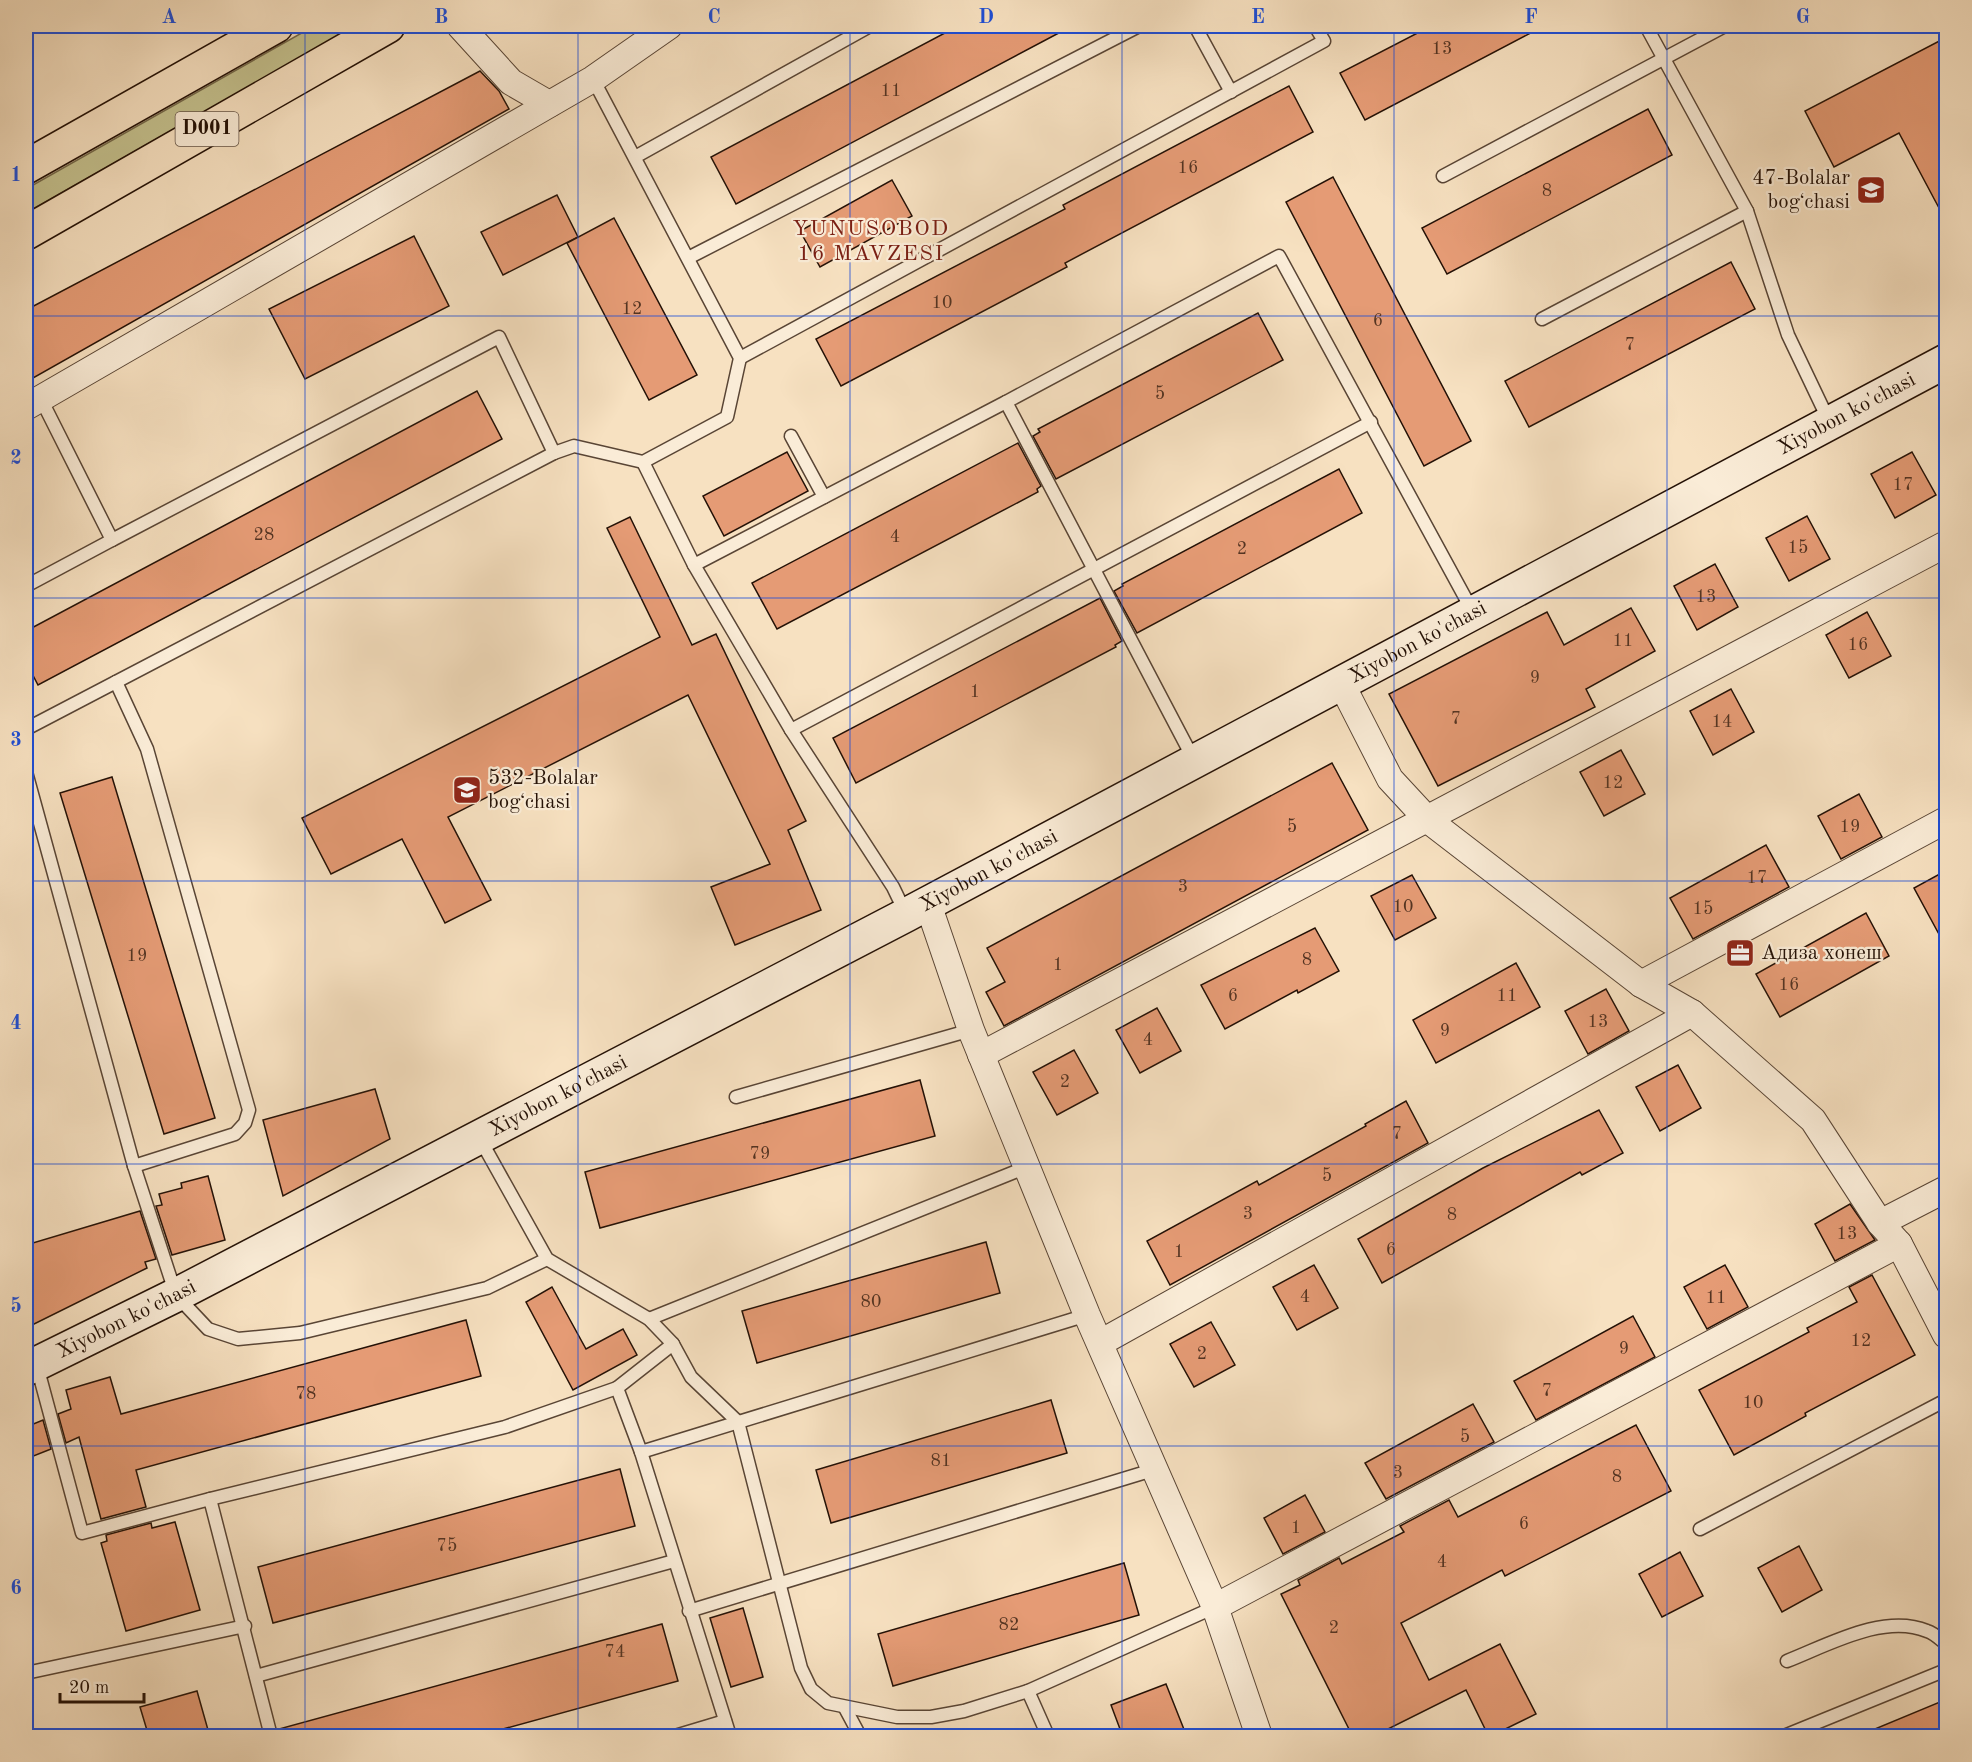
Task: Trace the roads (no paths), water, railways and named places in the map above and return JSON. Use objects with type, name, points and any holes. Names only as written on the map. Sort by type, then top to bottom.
[{"type":"highway","name":"D001","points":[[26,233],[388,26]]},
{"type":"highway","name":"D001","points":[[26,167],[266,28]]},
{"type":"street","points":[[460,26],[511,82],[549,104]]},
{"type":"street","points":[[33,403],[593,79],[669,26]]},
{"type":"street","name":"Xiyobon ko'chasi","points":[[31,1366],[176,1295],[917,909],[1947,361]]},
{"type":"street","points":[[981,1055],[1947,544]]},
{"type":"street","points":[[1341,683],[1390,779],[1428,820],[1641,984],[1692,1013],[1813,1120],[1880,1223],[1899,1244],[1947,1335]]},
{"type":"street","points":[[1641,984],[1947,820]]},
{"type":"street","points":[[917,909],[971,1030],[1087,1315],[1215,1607],[1259,1737]]},
{"type":"street","points":[[1100,1343],[1692,1013]]},
{"type":"street","points":[[1880,1223],[1947,1189]]},
{"type":"street","points":[[1215,1607],[1899,1244]]},
{"type":"lane","points":[[635,157],[870,26]]},
{"type":"lane","points":[[688,258],[1139,26]]},
{"type":"lane","points":[[1195,26],[1231,92]]},
{"type":"lane","points":[[741,358],[1324,41],[1315,26]]},
{"type":"lane","points":[[1646,26],[1747,211],[1788,334],[1830,423]]},
{"type":"lane","points":[[1443,176],[1725,26]]},
{"type":"lane","points":[[26,729],[554,453],[574,446],[643,462],[727,417],[741,358],[593,79]]},
{"type":"lane","points":[[1542,319],[1747,211]]},
{"type":"lane","points":[[694,565],[1279,256],[1473,612]]},
{"type":"lane","points":[[26,586],[499,337],[554,453]]},
{"type":"lane","points":[[1006,402],[1095,567],[1194,761]]},
{"type":"lane","points":[[33,403],[112,540]]},
{"type":"lane","points":[[791,730],[1371,422]]},
{"type":"lane","points":[[791,436],[824,497]]},
{"type":"lane","points":[[643,462],[694,565],[791,730],[893,887],[917,909]]},
{"type":"lane","points":[[116,682],[147,749],[249,1110],[245,1124],[235,1134],[134,1166]]},
{"type":"lane","points":[[26,772],[134,1166],[176,1295],[208,1329],[238,1339],[290,1334],[487,1288],[547,1259]]},
{"type":"lane","points":[[736,1097],[971,1030]]},
{"type":"lane","points":[[480,1138],[547,1259],[649,1319],[673,1344],[691,1377],[738,1422],[801,1668],[807,1683],[822,1699],[845,1708],[897,1717],[931,1718],[964,1711],[1028,1691],[1215,1607]]},
{"type":"lane","points":[[649,1319],[1027,1167]]},
{"type":"lane","points":[[641,1452],[1087,1315]]},
{"type":"lane","points":[[31,1366],[82,1533],[210,1499],[505,1427],[617,1388],[673,1344]]},
{"type":"lane","points":[[617,1388],[641,1452],[730,1737]]},
{"type":"lane","points":[[1700,1529],[1947,1400]]},
{"type":"lane","points":[[689,1611],[1156,1469]]},
{"type":"lane","points":[[210,1499],[245,1626],[270,1737]]},
{"type":"lane","points":[[256,1676],[674,1562]]},
{"type":"lane","points":[[1787,1661],[1882,1625],[1907,1625],[1928,1631],[1947,1644]]},
{"type":"lane","points":[[26,1673],[245,1626]]},
{"type":"lane","points":[[1784,1737],[1947,1670]]},
{"type":"lane","points":[[1028,1691],[1048,1737]]},
{"type":"lane","points":[[845,1708],[860,1737]]},
{"type":"lane","points":[[675,1737],[725,1720]]},
{"type":"place","name":"47-Bolalar bogʻchasi","points":[[1871,190]]},
{"type":"place","name":"532-Bolalar bogʻchasi","points":[[467,790]]},
{"type":"place","name":"Адиза хонеш","points":[[1740,953]]},
{"type":"district","name":"YUNUSOBOD 16 MAVZESI","points":[[871,242]]}]
